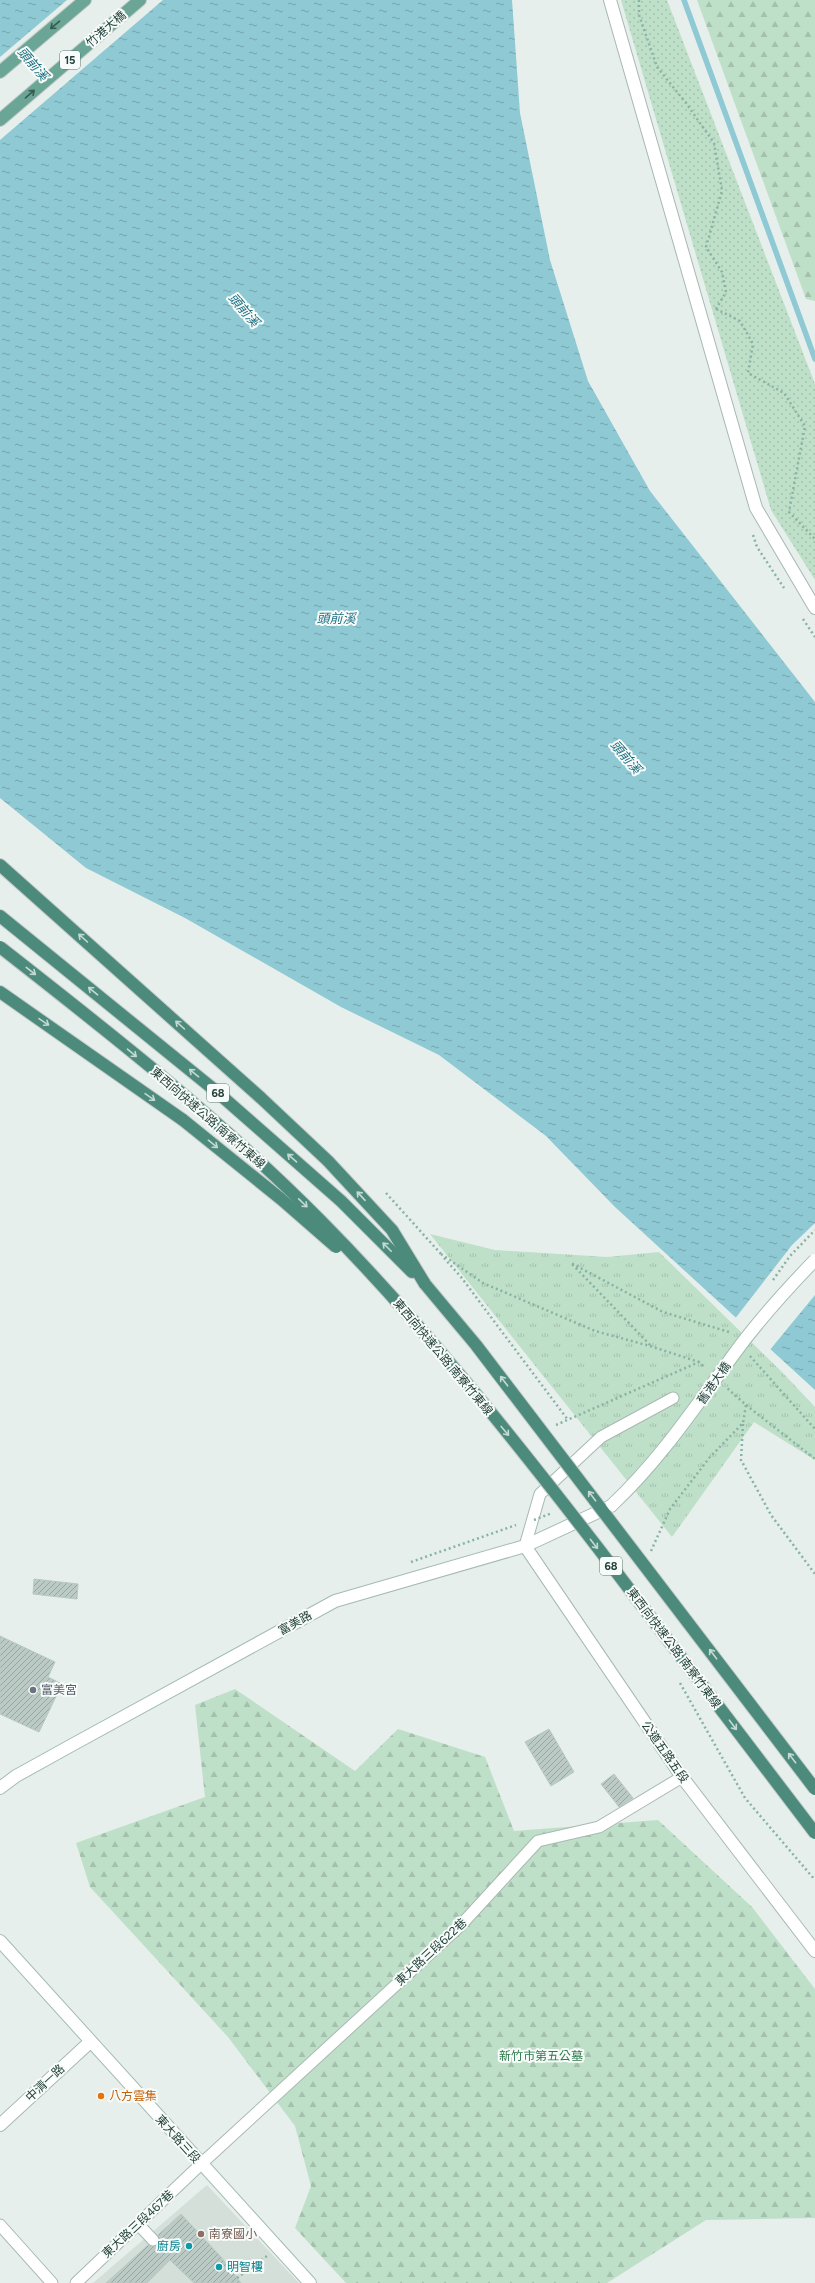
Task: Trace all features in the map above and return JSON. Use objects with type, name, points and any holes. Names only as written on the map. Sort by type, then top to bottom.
[{"type":"highway","points":[[0,865],[261,1098],[328,1161],[392,1230],[425,1284]]},
{"type":"highway","name":"東西向快速公路 南寮竹東線","points":[[0,916],[223,1097],[341,1201],[425,1284],[476,1345],[815,1789]]},
{"type":"highway","name":"東西向快速公路 南寮竹東線","points":[[0,947],[64,997],[240,1142],[320,1220],[399,1304],[529,1459],[815,1833]]},
{"type":"highway","points":[[0,992],[183,1120],[281,1199],[399,1304]]},
{"type":"main road","points":[[0,72],[85,0]]},
{"type":"main road","name":"竹港大橋","points":[[0,120],[140,0]]},
{"type":"main road","points":[[610,0],[756,508],[815,608]]},
{"type":"main road","name":"舊港大橋","points":[[612,1505],[647,1471],[675,1436],[735,1353],[788,1288],[815,1260]]},
{"type":"main road","name":"富美路","points":[[0,1788],[16,1776],[335,1601],[525,1546],[612,1505]]},
{"type":"main road","name":"公道五路五段","points":[[525,1546],[682,1777],[815,1951]]},
{"type":"main road","name":"東大路三段","points":[[0,1941],[310,2283]]},
{"type":"main road","name":"中清一路","points":[[0,2125],[90,2042]]},
{"type":"lane","points":[[525,1546],[534,1520],[540,1494],[601,1437],[673,1398]]},
{"type":"lane","name":"東大路三段622巷","points":[[201,2164],[460,1926],[538,1841],[599,1827],[682,1777]]},
{"type":"lane","name":"東大路三段467巷","points":[[76,2283],[201,2164]]},
{"type":"lane","points":[[138,2224],[153,2240]]},
{"type":"lane","points":[[0,2225],[52,2283]]},
{"type":"path","points":[[639,0],[639,15],[657,67],[686,103],[714,143],[722,191],[706,246],[722,272],[726,292],[716,309]]},
{"type":"path","points":[[700,313],[716,309],[740,321],[753,344],[748,373],[784,393],[805,426],[788,512],[815,539]]},
{"type":"path","points":[[386,1192],[461,1277],[568,1420]]},
{"type":"path","points":[[772,1282],[790,1256],[815,1230]]},
{"type":"path","points":[[441,1254],[483,1284],[595,1331],[650,1346],[698,1362],[710,1373]]},
{"type":"path","points":[[650,1346],[571,1262],[663,1312],[729,1332],[733,1338],[737,1333]]},
{"type":"path","points":[[749,1355],[815,1429]]},
{"type":"path","points":[[722,1384],[815,1460]]},
{"type":"path","points":[[746,1405],[743,1423],[741,1460],[771,1515],[815,1574]]},
{"type":"path","points":[[650,1554],[670,1509],[710,1457],[743,1423]]},
{"type":"path","points":[[534,1520],[556,1511]]},
{"type":"path","points":[[678,1680],[745,1798],[815,1880]]},
{"type":"path","points":[[237,2278],[277,2248]]},
{"type":"shaded area","name":"南寮國小","points":[[207,2185],[299,2283],[93,2283]]},
{"type":"green space","points":[[621,0],[667,0],[815,384],[815,580],[771,510]]},
{"type":"green space","points":[[697,0],[815,0],[815,301],[806,299]]},
{"type":"green space","points":[[430,1234],[495,1250],[607,1257],[659,1252],[782,1372],[815,1407],[815,1460],[754,1422],[672,1537]]},
{"type":"green space","name":"新竹市第五公墓","points":[[235,1689],[355,1771],[398,1729],[485,1757],[514,1831],[658,1820],[752,1907],[815,1989],[815,2218],[706,2220],[607,2283],[346,2283],[295,2228],[311,2186],[295,2126],[228,2037],[90,1887],[76,1843],[205,1797],[195,1705]]},
{"type":"water","name":"頭前溪","points":[[0,0],[512,0],[520,113],[550,260],[588,381],[650,491],[815,702],[815,1390],[615,1207],[546,1136],[439,1055],[341,1007],[185,918],[86,868],[0,798]]},
{"type":"pier","points":[[67,0],[163,0],[0,140],[0,57]]},
{"type":"pier","points":[[815,1223],[815,1295],[769,1351],[734,1320],[792,1245]]},
{"type":"building","points":[[34,1579],[78,1584],[77,1599],[33,1594]]},
{"type":"building","name":"富美宮","points":[[0,1636],[55,1662],[48,1677],[62,1684],[39,1732],[0,1714]]},
{"type":"building","points":[[549,1729],[574,1772],[551,1786],[525,1742]]},
{"type":"building","points":[[614,1774],[633,1798],[619,1807],[601,1784]]},
{"type":"building","points":[[181,2214],[221,2257],[241,2283],[194,2283],[170,2260],[147,2283],[106,2283],[148,2245],[151,2247],[157,2245],[160,2242],[158,2235]]},
{"type":"waterway","points":[[684,0],[815,359]]},
{"type":"place","name":"富美宮","points":[[33,1690]]},
{"type":"place","name":"八方雲集","points":[[101,2096]]},
{"type":"place","name":"南寮國小","points":[[201,2234]]},
{"type":"place","name":"廚房","points":[[189,2246]]},
{"type":"place","name":"明智樓","points":[[219,2267]]}]
